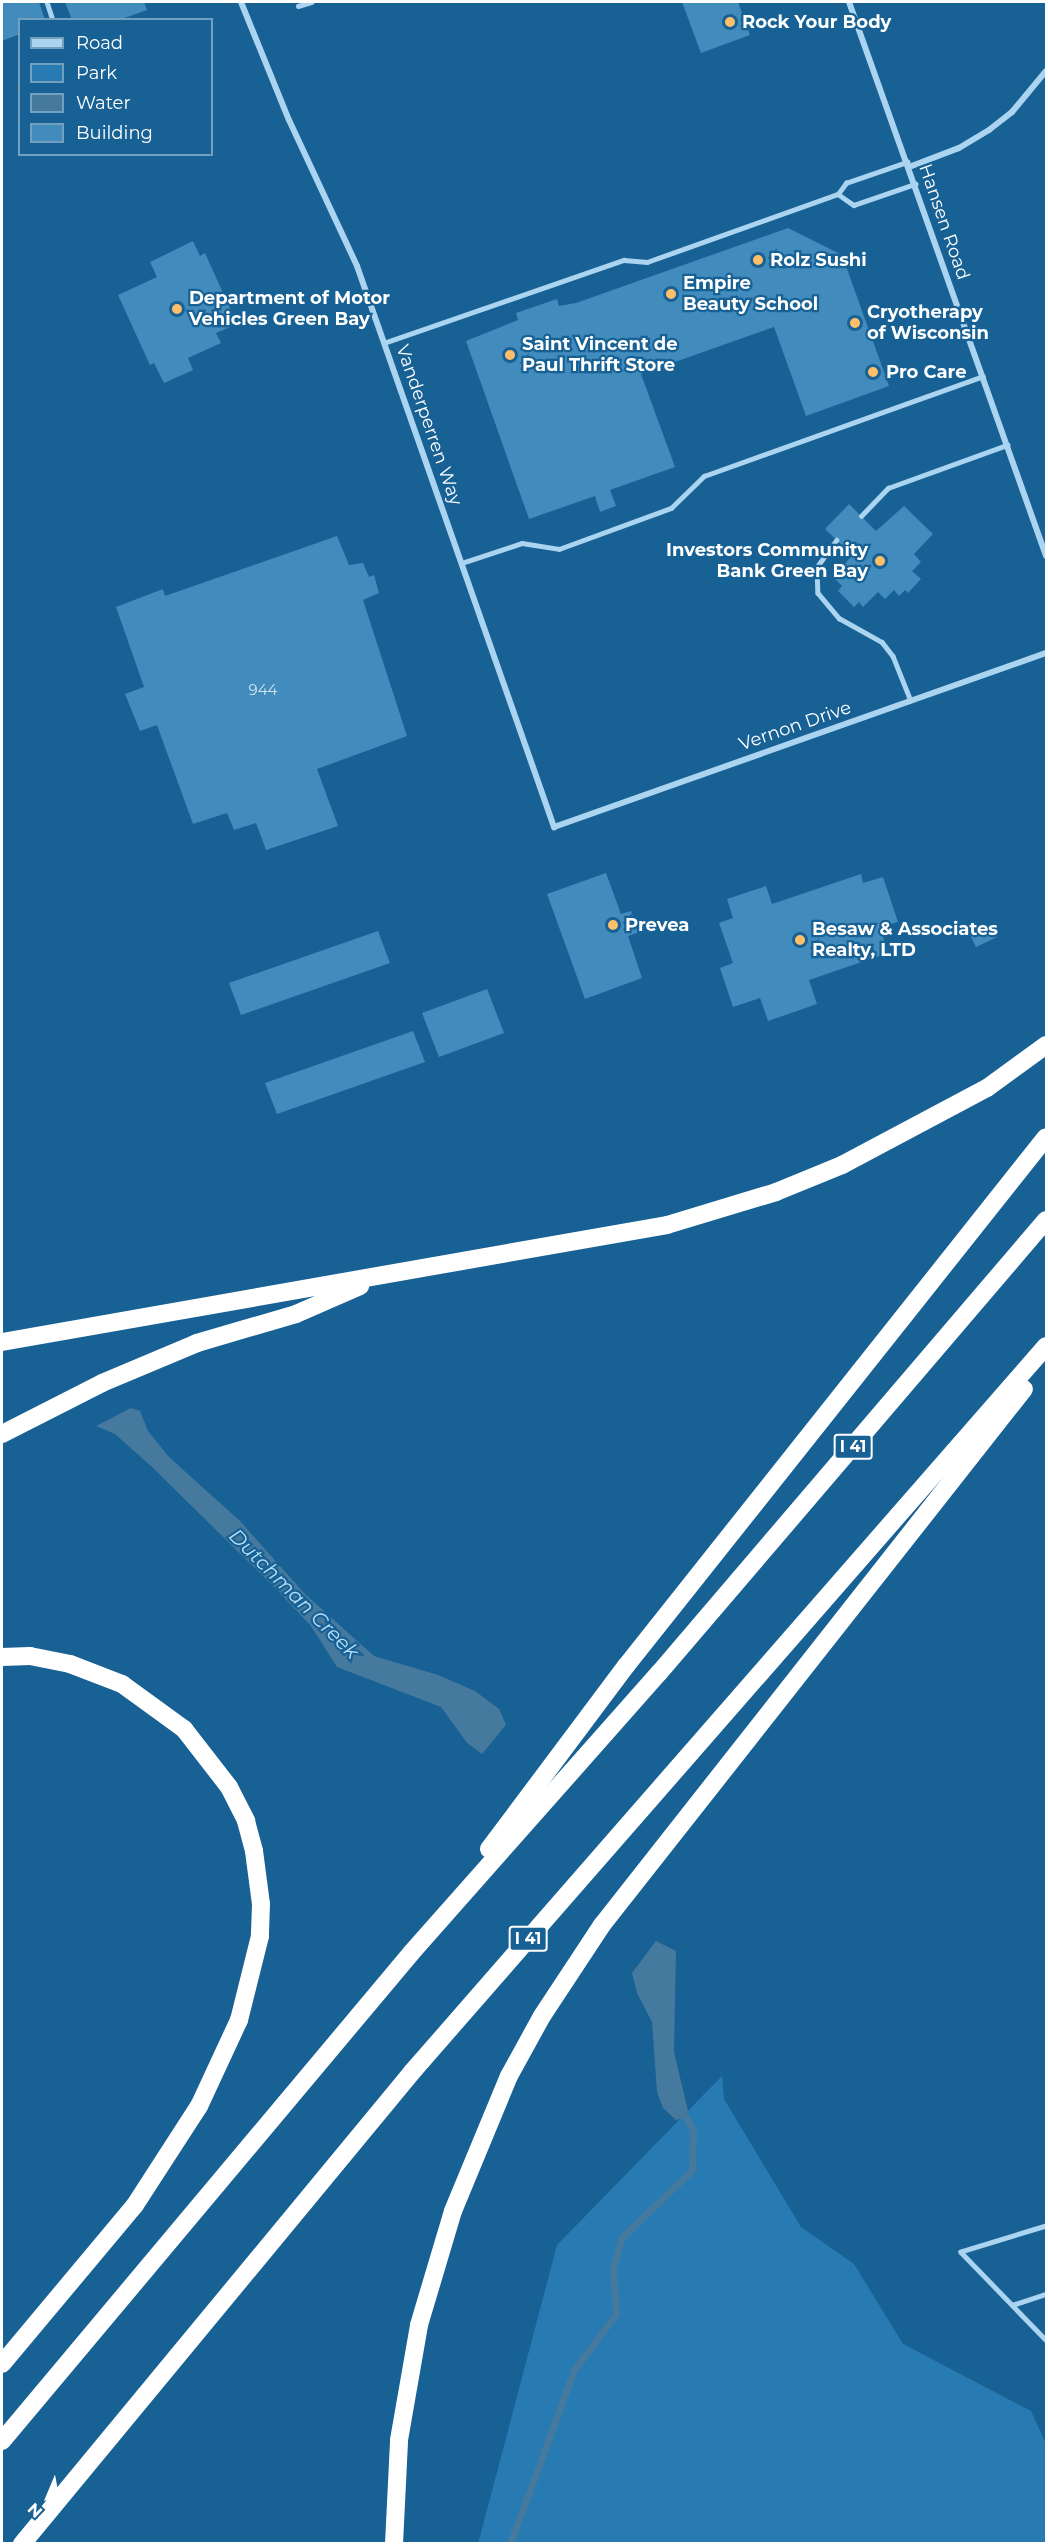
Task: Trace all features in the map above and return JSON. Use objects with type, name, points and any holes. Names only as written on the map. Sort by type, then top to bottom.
[{"type":"highway","points":[[2,1342],[667,1225],[776,1192],[913,1130],[987,1088],[1047,1045]]},
{"type":"highway","points":[[412,1952],[626,1666],[1047,1137]]},
{"type":"highway","name":"I 41","points":[[2,2441],[412,1952],[659,1673],[1047,1220]]},
{"type":"highway","points":[[2,1434],[123,1374],[197,1343],[296,1314],[387,1274]]},
{"type":"highway","name":"I 41","points":[[22,2544],[412,2072],[1047,1346]]},
{"type":"highway","points":[[394,2544],[399,2440],[418,2325],[453,2211],[488,2123],[531,2036],[602,1925],[1047,1360]]},
{"type":"highway","points":[[2,1657],[30,1656],[70,1664],[122,1684],[184,1729],[229,1787],[246,1821],[254,1851],[261,1904],[261,1935],[239,2020],[199,2106],[135,2205],[2,2364]]},
{"type":"street","name":"Hansen Road","points":[[849,2],[1047,555]]},
{"type":"street","name":"Vanderperren Way","points":[[243,3],[289,120],[357,266],[554,827]]},
{"type":"street","points":[[908,164],[959,148],[989,130],[1012,112],[1047,71]]},
{"type":"street","name":"Vernon Drive","points":[[554,827],[1047,653]]},
{"type":"lane","points":[[47,2],[52,18]]},
{"type":"lane","points":[[298,6],[311,2]]},
{"type":"lane","points":[[384,343],[624,260],[647,262],[838,194],[846,183],[908,164]]},
{"type":"lane","points":[[838,194],[855,206],[915,184]]},
{"type":"lane","points":[[462,563],[522,543],[559,549],[671,508],[704,476],[983,376]]},
{"type":"lane","points":[[861,516],[888,488],[1007,444]]},
{"type":"lane","points":[[837,540],[817,568],[818,593],[839,618],[882,642],[893,656],[911,701]]},
{"type":"lane","points":[[1047,2226],[960,2252],[1047,2340]]},
{"type":"lane","points":[[1012,2305],[1047,2294]]},
{"type":"green space","points":[[722,2076],[724,2099],[801,2227],[854,2264],[903,2344],[1031,2411],[1046,2444],[1046,2543],[478,2544],[557,2245]]},
{"type":"water","points":[[131,1408],[140,1411],[148,1431],[169,1457],[240,1521],[305,1594],[374,1656],[438,1675],[475,1691],[499,1709],[506,1725],[482,1754],[467,1743],[441,1707],[337,1667],[311,1626],[276,1589],[152,1467],[115,1434],[96,1426]]},
{"type":"water","points":[[656,1941],[676,1951],[674,2052],[688,2111],[686,2117],[676,2120],[663,2108],[657,2092],[652,2022],[637,1993],[632,1973]]},
{"type":"building","points":[[2,2],[39,2],[44,18],[18,18],[18,35],[2,41]]},
{"type":"building","points":[[65,2],[144,2],[147,10],[125,18],[71,18]]},
{"type":"building","points":[[682,2],[738,2],[750,35],[701,53]]},
{"type":"building","points":[[788,228],[842,255],[889,386],[806,416],[774,327],[641,374],[675,467],[610,490],[616,506],[600,512],[595,496],[529,519],[466,341],[518,320],[516,313],[557,299],[559,306],[576,303]]},
{"type":"building","name":"Department of Motor Vehicles Green Bay","points":[[193,241],[200,256],[205,253],[237,324],[216,333],[221,343],[188,358],[193,370],[164,383],[154,363],[150,365],[118,295],[157,277],[150,262]]},
{"type":"building","points":[[849,504],[876,531],[904,506],[933,534],[914,554],[921,562],[912,571],[921,579],[908,593],[905,590],[899,596],[894,590],[885,599],[878,592],[863,607],[859,602],[854,607],[838,591],[842,586],[834,578],[852,555],[825,529]]},
{"type":"building","points":[[337,536],[349,565],[363,563],[369,577],[374,575],[379,593],[363,600],[407,736],[317,769],[338,826],[266,850],[256,823],[234,830],[227,813],[193,824],[157,725],[140,731],[125,694],[144,687],[116,607],[163,589],[165,596]]},
{"type":"building","points":[[606,873],[621,914],[631,911],[639,932],[628,936],[642,978],[585,999],[547,894]]},
{"type":"building","points":[[861,874],[863,883],[883,877],[898,922],[880,927],[888,953],[809,980],[817,1004],[768,1021],[760,998],[733,1007],[720,968],[733,963],[719,923],[733,918],[727,899],[766,886],[772,904]]},
{"type":"building","points":[[991,925],[997,937],[976,947],[970,935]]},
{"type":"building","points":[[378,931],[390,963],[241,1015],[229,983]]},
{"type":"building","points":[[487,989],[504,1033],[439,1057],[422,1013]]},
{"type":"building","points":[[413,1031],[425,1062],[277,1114],[265,1083]]},
{"type":"waterway","name":"Dutchman Creek","points":[[510,2544],[574,2370],[616,2314],[613,2268],[622,2237],[692,2170],[693,2130],[682,2111]]},
{"type":"place","name":"Rock Your Body","points":[[730,22]]},
{"type":"place","name":"Rolz Sushi","points":[[758,260]]},
{"type":"place","name":"Empire Beauty School","points":[[671,294]]},
{"type":"place","name":"Department of Motor Vehicles Green Bay","points":[[177,309]]},
{"type":"place","name":"Cryotherapy of Wisconsin","points":[[855,323]]},
{"type":"place","name":"Saint Vincent de Paul Thrift Store","points":[[510,355]]},
{"type":"place","name":"Pro Care","points":[[873,372]]},
{"type":"place","name":"Investors Community Bank Green Bay","points":[[880,561]]},
{"type":"place","name":"Prevea","points":[[613,925]]},
{"type":"place","name":"Besaw & Associates Realty, LTD","points":[[800,940]]}]
